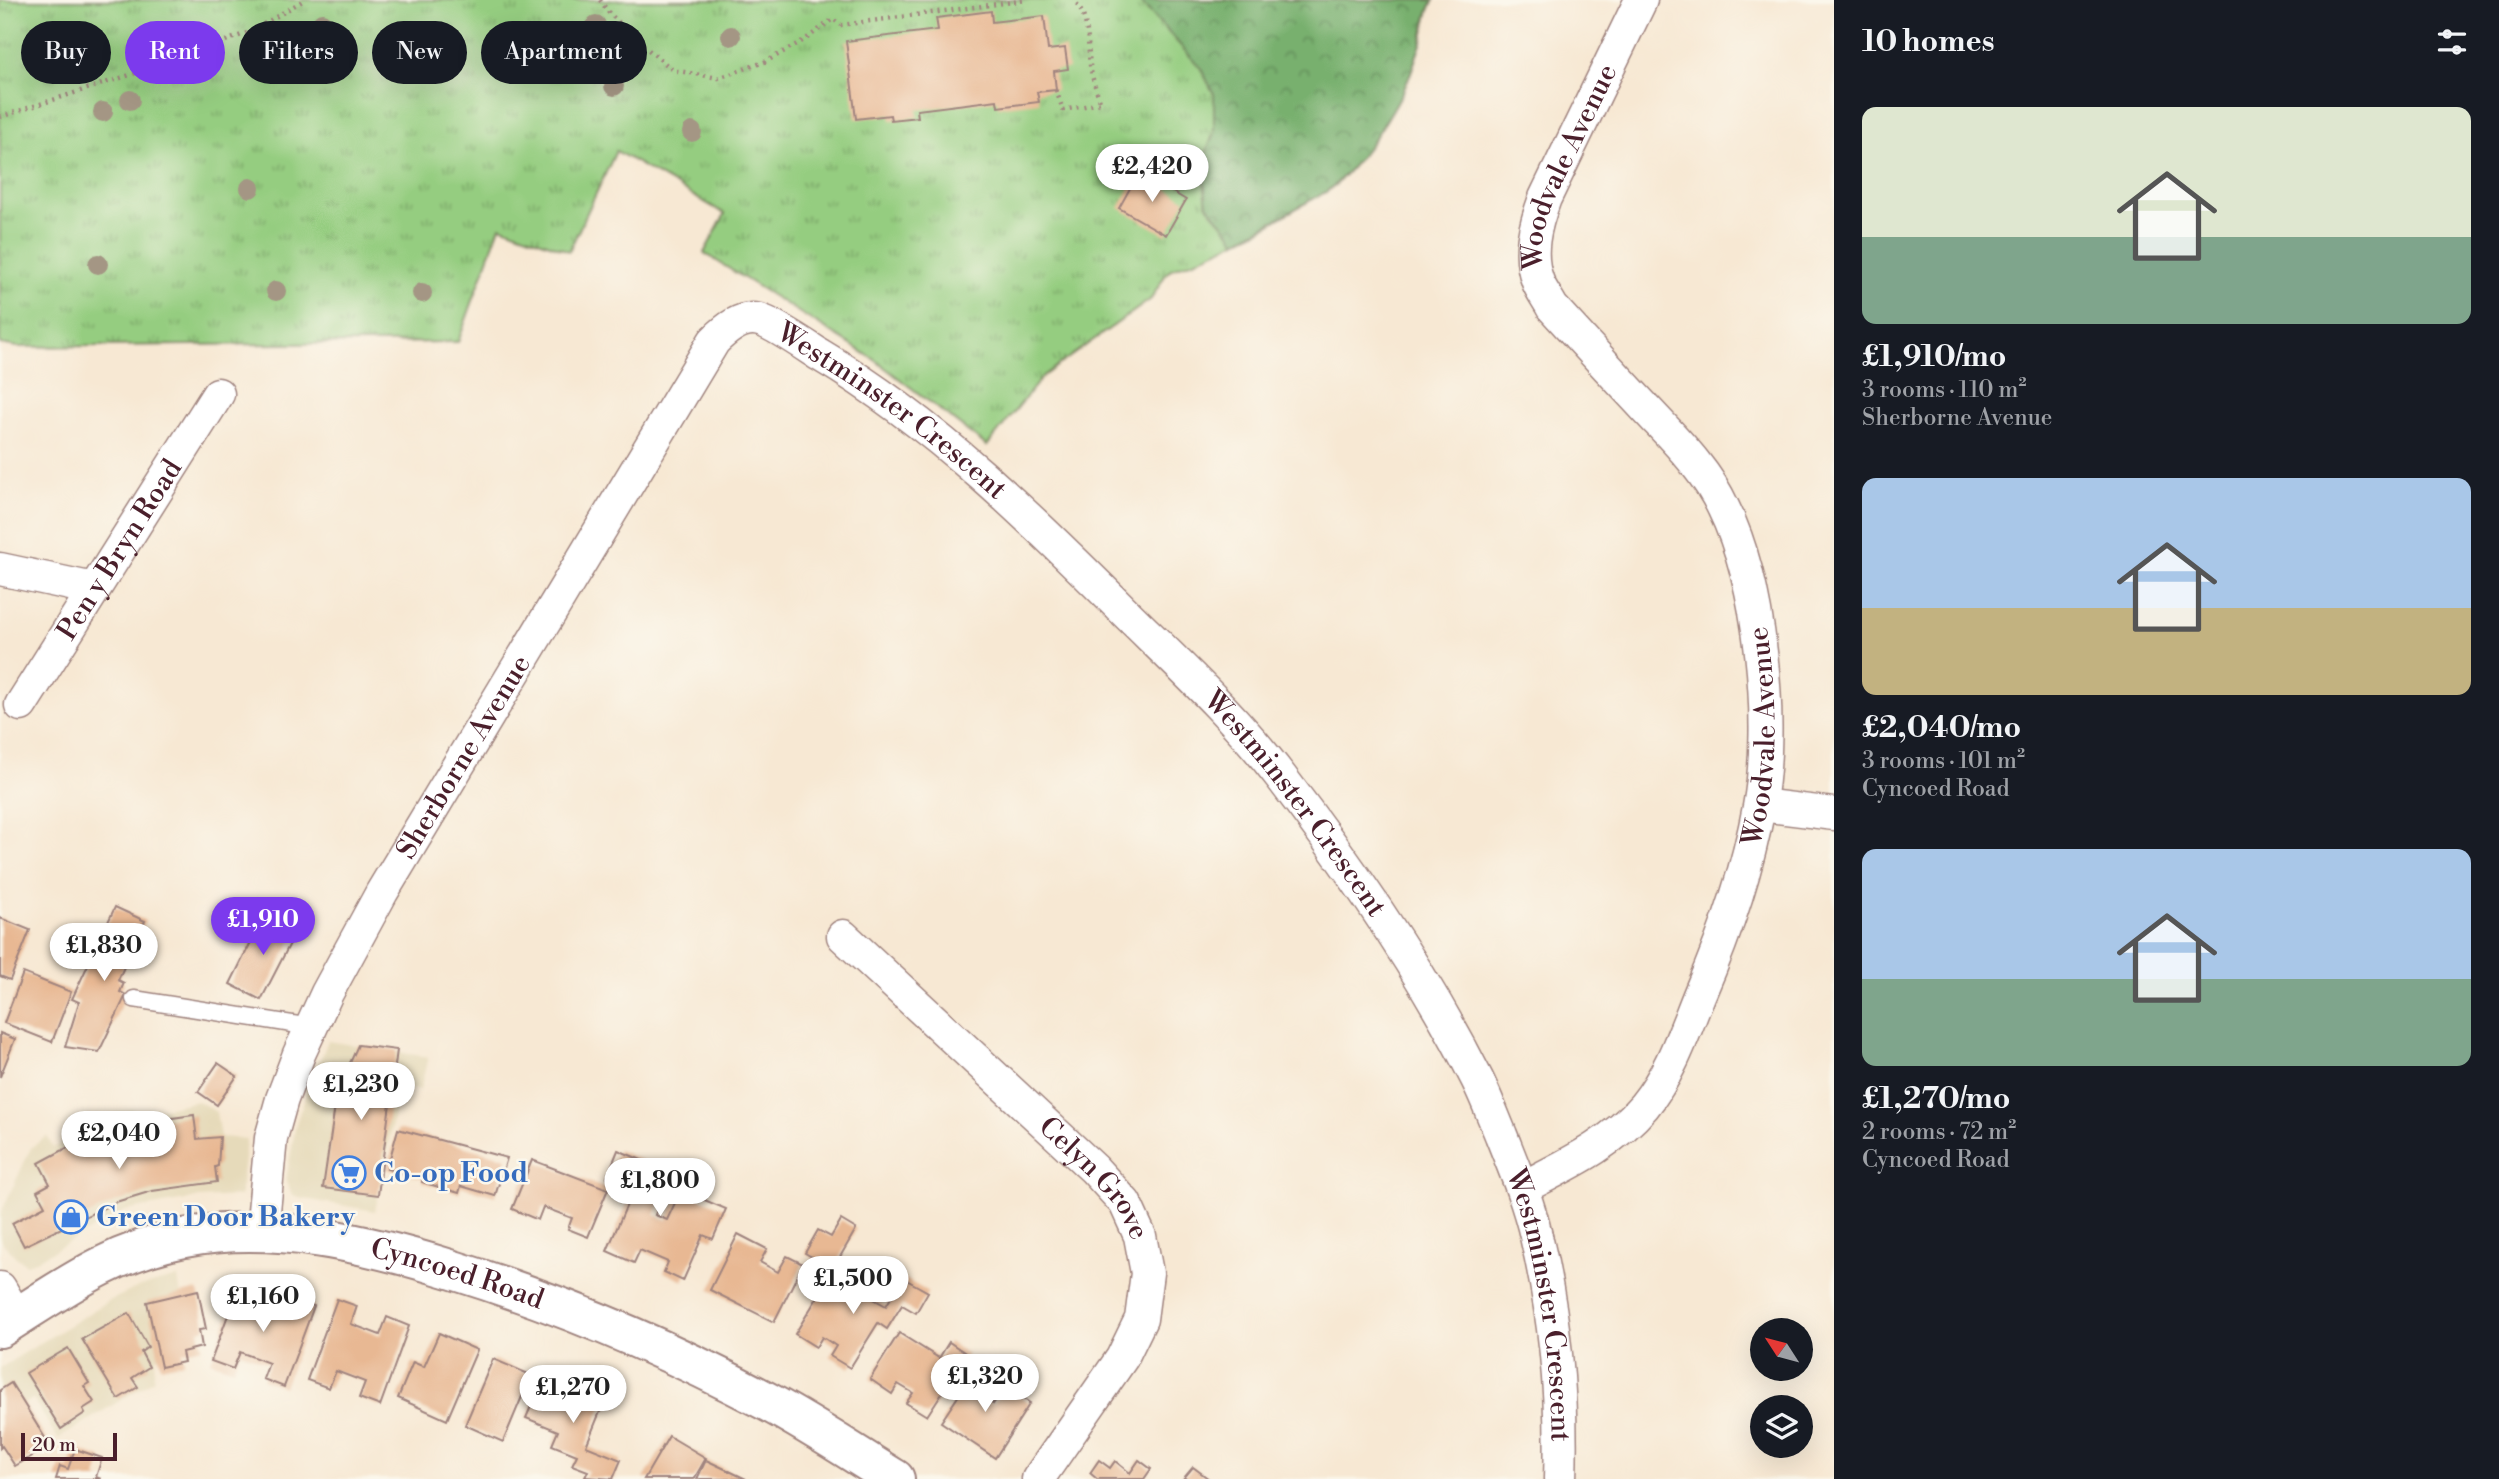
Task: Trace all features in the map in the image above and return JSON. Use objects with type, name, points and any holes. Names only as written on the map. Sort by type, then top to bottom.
[{"type":"street","name":"Woodvale Avenue","points":[[1522,1188],[1587,1155],[1626,1124],[1659,1086],[1671,1065],[1721,943],[1744,877],[1760,805],[1765,740],[1757,619],[1737,538],[1723,505],[1703,472],[1552,306],[1538,281],[1532,252],[1535,225],[1545,198],[1641,0]]},
{"type":"street","name":"Sherborne Avenue","points":[[262,1232],[266,1168],[282,1099],[311,1027],[382,892],[714,341],[727,327],[744,320]]},
{"type":"street","name":"Westminster Crescent","points":[[744,320],[760,320],[873,389],[940,441],[1043,530],[1227,716],[1279,774],[1352,874],[1435,999],[1479,1083],[1522,1188],[1536,1235],[1556,1347],[1560,1391],[1560,1479]]},
{"type":"street","name":"Pen y Bryn Road","points":[[21,705],[218,394]]},
{"type":"street","points":[[0,569],[94,589]]},
{"type":"street","points":[[1760,805],[1834,814]]},
{"type":"street","name":"Celyn Grove","points":[[843,936],[1094,1169],[1125,1203],[1140,1236],[1147,1273],[1140,1318],[1122,1357],[1038,1479]]},
{"type":"street","name":"Cyncoed Road","points":[[6,1311],[115,1258],[183,1238],[226,1232],[262,1232],[349,1243],[411,1257],[557,1305],[626,1333],[770,1403],[895,1479]]},
{"type":"lane","points":[[134,999],[311,1027]]},
{"type":"path","points":[[0,117],[164,64],[253,31],[304,0]]},
{"type":"path","points":[[600,0],[609,13],[640,43],[673,70],[718,78],[767,61],[806,39],[833,19],[841,25],[1027,0]]},
{"type":"path","points":[[1056,90],[1063,110],[1101,103],[1093,83],[1089,34],[1074,0]]},
{"type":"shaded area","points":[[328,1041],[428,1057],[420,1090],[399,1088],[375,1211],[299,1198],[292,1194],[286,1181],[296,1124]]},
{"type":"shaded area","points":[[198,1101],[216,1112],[220,1137],[246,1139],[240,1196],[197,1198],[125,1211],[26,1264],[0,1240],[0,1215],[31,1148],[47,1136],[53,1148],[89,1130],[99,1117],[133,1109],[135,1114]]},
{"type":"shaded area","points":[[178,1277],[185,1323],[156,1357],[153,1380],[58,1439],[33,1399],[0,1417],[0,1368],[107,1302],[139,1287]]},
{"type":"green space","points":[[0,0],[1434,0],[1429,6],[1423,38],[1403,91],[1371,142],[1337,184],[1260,230],[1171,269],[1151,299],[1043,376],[987,446],[875,360],[704,253],[725,214],[616,151],[569,251],[500,226],[458,342],[17,347],[0,344]]},
{"type":"green space","points":[[1139,0],[1434,0],[1405,88],[1359,159],[1326,192],[1237,241],[1207,205],[1202,164],[1214,132],[1214,94],[1200,67]]},
{"type":"building","points":[[991,11],[992,22],[1044,16],[1048,50],[1065,48],[1068,69],[1054,71],[1056,90],[1037,92],[1039,102],[998,107],[997,100],[917,110],[918,117],[891,120],[890,115],[856,119],[846,41],[938,30],[936,18]]},
{"type":"building","points":[[1139,172],[1186,200],[1166,235],[1119,208]]},
{"type":"building","points":[[115,907],[145,921],[118,980],[124,983],[120,992],[126,995],[99,1052],[65,1047],[79,1002],[72,999]]},
{"type":"building","points":[[265,914],[297,930],[261,1000],[230,984]]},
{"type":"building","points":[[0,918],[30,930],[10,980],[0,976]]},
{"type":"building","points":[[23,973],[71,992],[52,1042],[4,1023]]},
{"type":"building","points":[[0,1033],[15,1039],[0,1077]]},
{"type":"building","points":[[358,1045],[397,1050],[378,1195],[323,1188],[337,1092]]},
{"type":"building","points":[[218,1063],[237,1076],[217,1105],[198,1092]]},
{"type":"building","points":[[194,1115],[197,1139],[220,1137],[218,1166],[215,1167],[217,1182],[152,1191],[116,1202],[24,1246],[12,1223],[45,1206],[37,1191],[50,1184],[39,1163],[91,1135],[89,1130],[136,1119],[137,1123]]},
{"type":"building","points":[[398,1129],[507,1158],[495,1196],[461,1186],[459,1193],[422,1182],[423,1178],[387,1169]]},
{"type":"building","points":[[618,1150],[672,1173],[655,1215],[667,1220],[681,1190],[726,1209],[713,1239],[703,1235],[683,1281],[664,1272],[668,1262],[640,1250],[634,1263],[607,1251],[634,1188],[607,1177]]},
{"type":"building","points":[[532,1160],[608,1189],[588,1237],[568,1229],[572,1218],[543,1207],[538,1220],[512,1209]]},
{"type":"building","points":[[841,1220],[856,1229],[833,1269],[805,1253],[818,1230],[831,1237]]},
{"type":"building","points":[[738,1234],[767,1249],[760,1262],[778,1272],[787,1256],[803,1264],[774,1322],[710,1290]]},
{"type":"building","points":[[831,1275],[886,1306],[903,1278],[928,1292],[916,1313],[902,1305],[887,1329],[878,1323],[850,1368],[830,1356],[836,1346],[827,1340],[822,1337],[816,1347],[795,1334]]},
{"type":"building","points":[[241,1280],[261,1287],[255,1305],[285,1315],[291,1298],[314,1306],[284,1387],[263,1379],[269,1363],[240,1352],[233,1369],[211,1361]]},
{"type":"building","points":[[198,1290],[206,1329],[199,1330],[202,1347],[182,1352],[184,1362],[161,1367],[147,1302]]},
{"type":"building","points":[[337,1299],[357,1306],[351,1324],[380,1335],[387,1317],[409,1326],[380,1406],[359,1398],[365,1382],[336,1371],[329,1388],[307,1380]]},
{"type":"building","points":[[129,1313],[148,1347],[141,1352],[149,1367],[132,1378],[138,1387],[118,1399],[82,1339]]},
{"type":"building","points":[[439,1333],[477,1350],[447,1420],[398,1398],[413,1362],[424,1367]]},
{"type":"building","points":[[899,1333],[939,1358],[949,1342],[967,1354],[927,1416],[906,1403],[913,1393],[898,1384],[892,1394],[870,1379]]},
{"type":"building","points":[[68,1348],[89,1383],[84,1386],[94,1402],[83,1409],[85,1413],[61,1429],[26,1373]]},
{"type":"building","points":[[493,1359],[531,1375],[503,1442],[465,1425]]},
{"type":"building","points":[[979,1365],[993,1375],[980,1395],[993,1404],[1005,1387],[1030,1403],[995,1458],[941,1422]]},
{"type":"building","points":[[543,1378],[563,1386],[566,1378],[582,1385],[579,1392],[604,1402],[586,1446],[621,1460],[613,1479],[585,1477],[588,1471],[572,1465],[577,1455],[552,1445],[558,1431],[526,1418]]},
{"type":"building","points":[[11,1383],[50,1446],[15,1466],[2,1446],[0,1448],[0,1390]]},
{"type":"building","points":[[669,1436],[706,1458],[694,1479],[644,1479]]},
{"type":"building","points":[[75,1449],[102,1458],[96,1477],[101,1479],[56,1479],[60,1466],[68,1469]]},
{"type":"building","points":[[706,1460],[746,1479],[697,1479]]},
{"type":"building","points":[[1099,1460],[1110,1468],[1115,1461],[1130,1473],[1139,1460],[1151,1469],[1144,1479],[1097,1479],[1090,1473]]},
{"type":"building","points":[[1193,1467],[1209,1479],[1183,1479]]},
{"type":"place","name":"Co-op Food","points":[[349,1173]]},
{"type":"place","name":"Green Door Bakery","points":[[71,1217]]}]
